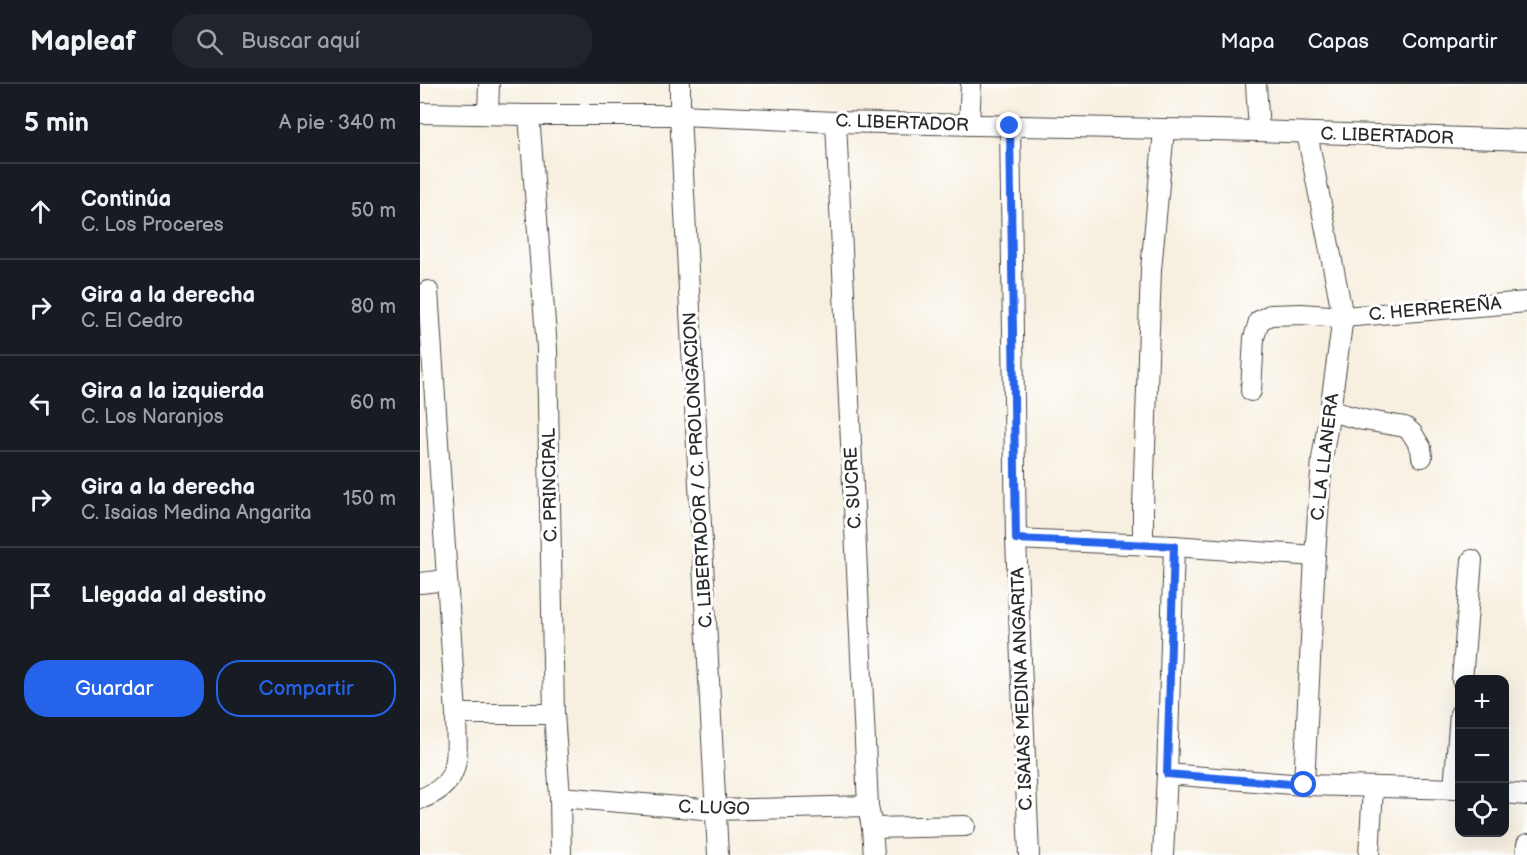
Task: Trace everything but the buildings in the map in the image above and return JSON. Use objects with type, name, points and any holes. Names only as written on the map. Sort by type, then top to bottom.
[{"type":"street","points":[[488,114],[489,84]]},
{"type":"street","name":"C. LIBERTADOR / C. PROLONGACION","points":[[680,84],[718,855]]},
{"type":"street","points":[[969,125],[971,84]]},
{"type":"street","points":[[1257,84],[1259,131]]},
{"type":"street","name":"C. LIBERTADOR","points":[[420,113],[680,115],[836,122],[1259,131],[1527,140]]},
{"type":"street","name":"C. PRINCIPAL","points":[[529,115],[547,349],[554,714],[560,797],[561,855]]},
{"type":"street","name":"C. SUCRE","points":[[836,122],[868,806],[874,855]]},
{"type":"street","name":"C. ISAIAS MEDINA ANGARITA","points":[[1010,126],[1016,539],[1029,855]]},
{"type":"street","points":[[1143,545],[1151,270],[1164,130]]},
{"type":"street","name":"C. LA LLANERA","points":[[1304,785],[1322,459],[1342,317],[1307,134]]},
{"type":"street","points":[[420,799],[440,790],[446,784],[452,777],[456,759],[456,714],[428,291]]},
{"type":"street","name":"C. HERREREÑA","points":[[1251,391],[1254,338],[1259,321],[1270,315],[1301,314],[1342,317],[1527,302]]},
{"type":"street","points":[[1330,411],[1405,427],[1412,433],[1421,448],[1422,457]]},
{"type":"street","points":[[1016,539],[1174,546],[1315,556]]},
{"type":"street","points":[[1163,855],[1174,546]]},
{"type":"street","points":[[1462,675],[1472,560]]},
{"type":"street","points":[[420,582],[447,580]]},
{"type":"street","points":[[456,714],[554,714]]},
{"type":"street","points":[[1456,783],[1459,729]]},
{"type":"street","points":[[1167,774],[1304,785],[1455,789]]},
{"type":"street","points":[[1369,855],[1373,788]]},
{"type":"street","points":[[1509,794],[1527,795]]},
{"type":"street","name":"C. LUGO","points":[[560,797],[715,810],[868,806]]},
{"type":"street","points":[[872,828],[965,826]]},
{"type":"street","points":[[1526,855],[1527,844]]},
{"type":"route","points":[[1010,126],[1016,539],[1174,546],[1167,774],[1304,785]]}]
